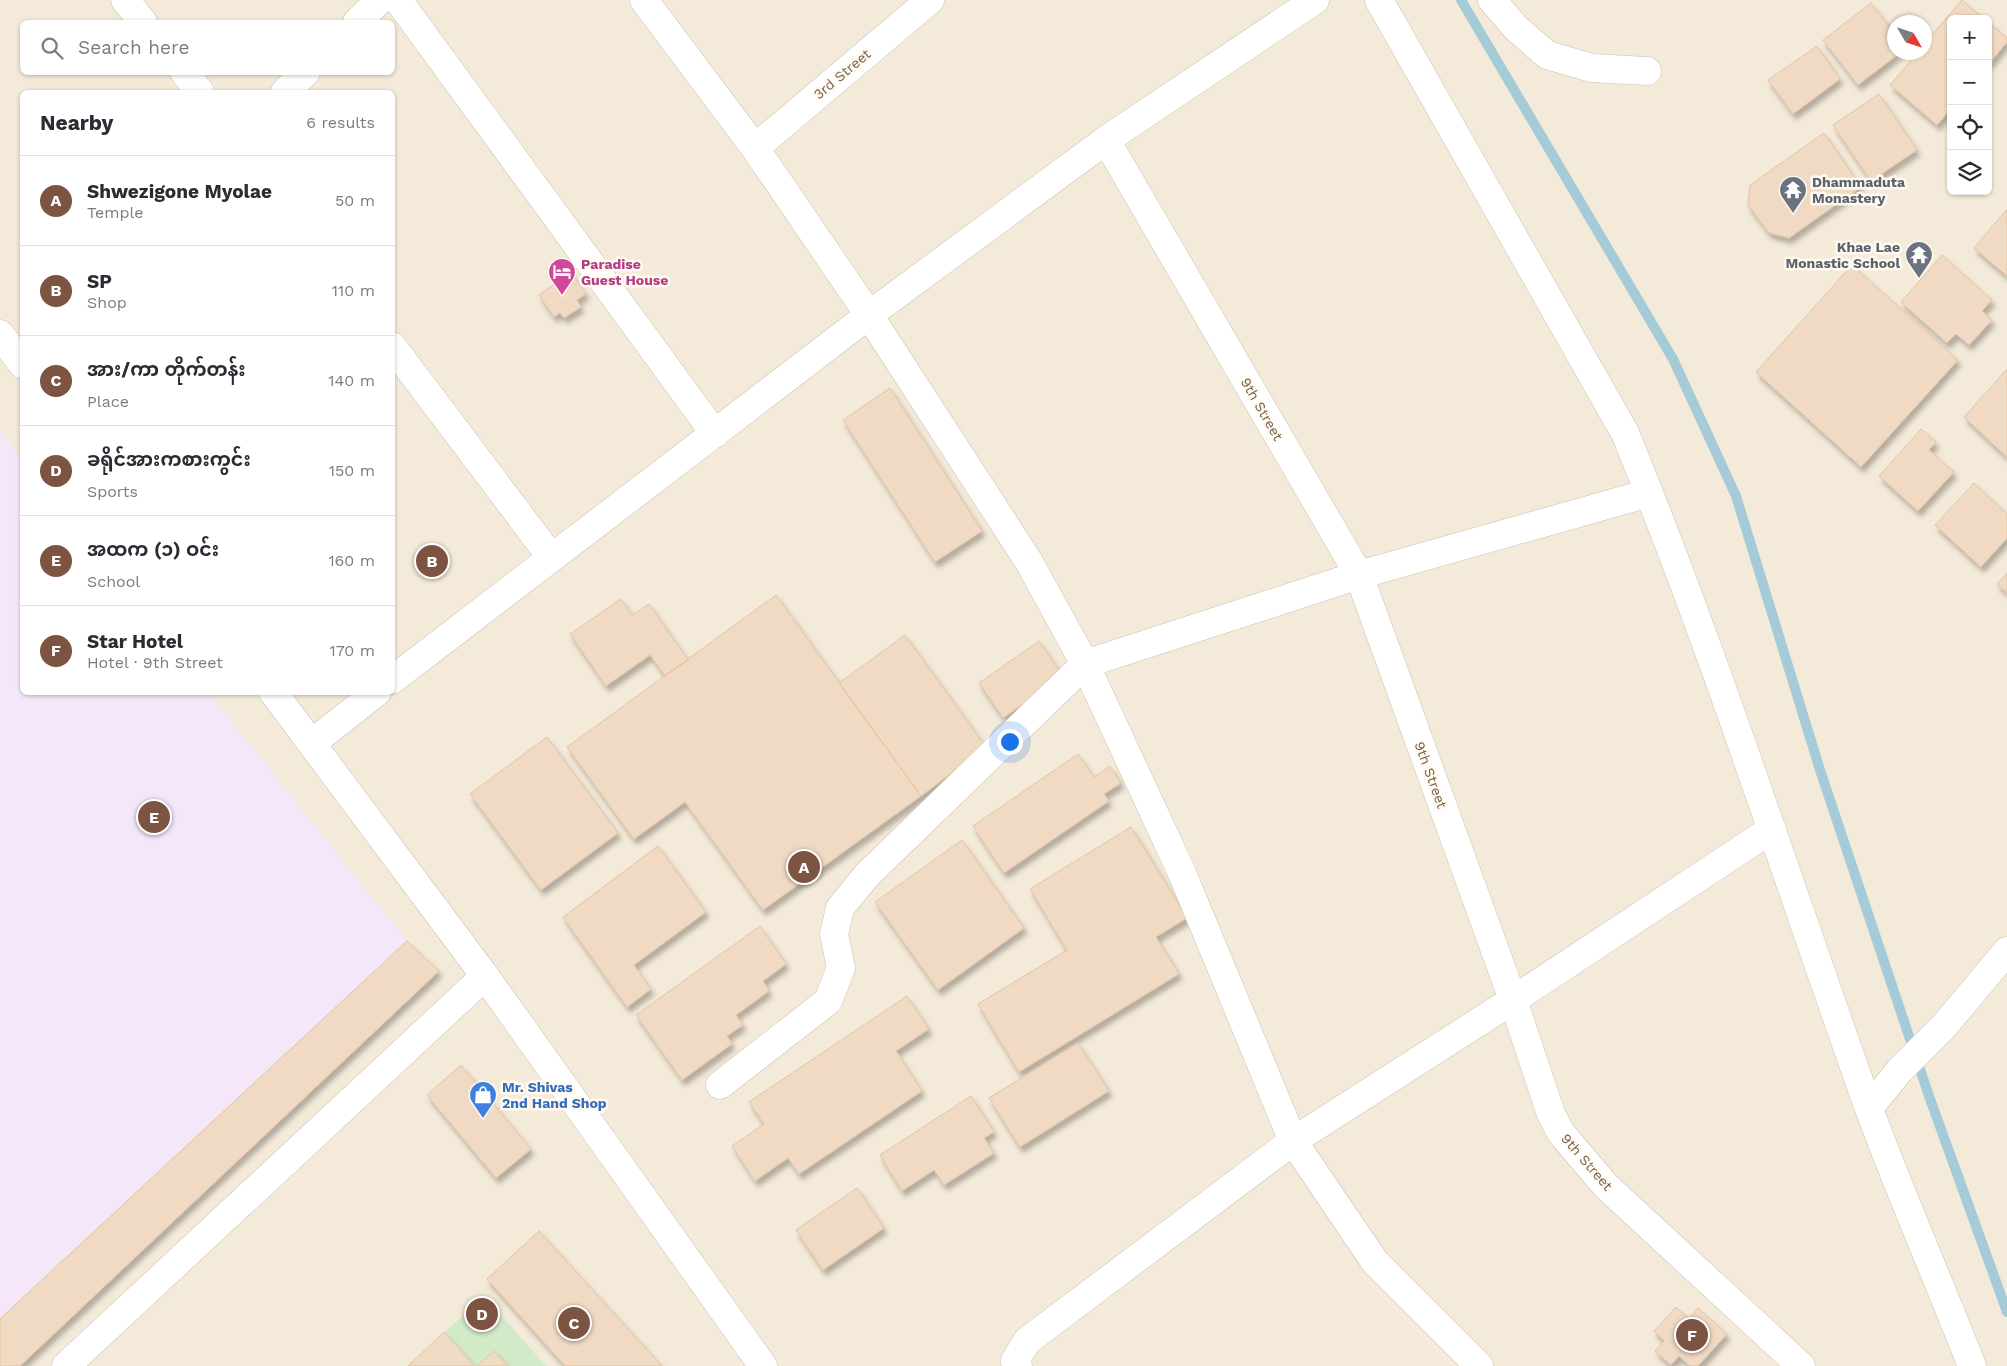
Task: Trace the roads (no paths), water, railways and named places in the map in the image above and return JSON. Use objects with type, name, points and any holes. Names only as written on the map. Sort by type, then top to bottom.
[{"type":"street","points":[[125,0],[141,20]]},
{"type":"street","points":[[359,20],[380,0]]},
{"type":"street","points":[[398,0],[715,434]]},
{"type":"street","points":[[644,0],[755,148],[869,315],[1029,562],[1085,664],[1182,873],[1293,1141],[1375,1262],[1479,1366]]},
{"type":"street","name":"3rd Street","points":[[755,148],[930,0]]},
{"type":"street","points":[[395,678],[869,315],[1106,140],[1315,0]]},
{"type":"street","points":[[1379,0],[1624,433],[1649,493],[1772,829],[1869,1108],[1972,1366]]},
{"type":"street","points":[[1492,0],[1516,28],[1547,55],[1592,68],[1647,71]]},
{"type":"street","points":[[186,75],[198,90]]},
{"type":"street","points":[[287,90],[303,75]]},
{"type":"street","name":"9th Street","points":[[1106,140],[1359,575],[1513,1000],[1551,1114],[1561,1133],[1606,1186],[1801,1366]]},
{"type":"street","points":[[9,334],[20,359]]},
{"type":"street","points":[[395,350],[551,558]]},
{"type":"street","points":[[720,1085],[828,1001],[841,968],[834,934],[840,908],[866,875],[1085,664],[1359,575],[1649,493]]},
{"type":"street","points":[[274,695],[485,976],[763,1366]]},
{"type":"street","points":[[312,743],[373,695]]},
{"type":"street","points":[[1018,1366],[1015,1361],[1027,1341],[1293,1141],[1513,1000],[1772,829]]},
{"type":"street","points":[[1869,1108],[1900,1070],[1945,1025],[2007,951]]},
{"type":"street","points":[[66,1366],[485,976]]},
{"type":"waterway","points":[[1461,0],[1673,359],[1736,496],[1820,770],[1929,1096],[2007,1312]]},
{"type":"place","name":"Dhammaduta Monastery","points":[[1793,214]]},
{"type":"place","name":"Khae Lae Monastic School","points":[[1919,279]]},
{"type":"place","name":"Paradise Guest House","points":[[562,296]]},
{"type":"place","name":"SP","points":[[432,561]]},
{"type":"place","name":"အထက (၁) ဝင်း","points":[[154,817]]},
{"type":"place","name":"Shwezigone Myolae","points":[[804,867]]},
{"type":"place","name":"Mr. Shivas 2nd Hand Shop","points":[[483,1119]]},
{"type":"place","name":"ခရိုင်အားကစားကွင်း","points":[[482,1314]]},
{"type":"place","name":"အား/ကာ တိုက်တန်း","points":[[574,1323]]},
{"type":"place","name":"Star Hotel","points":[[1692,1335]]}]
